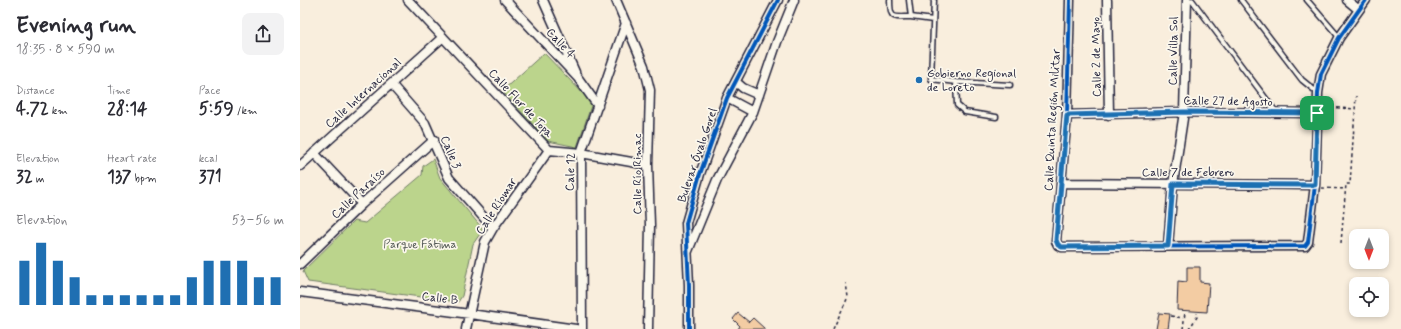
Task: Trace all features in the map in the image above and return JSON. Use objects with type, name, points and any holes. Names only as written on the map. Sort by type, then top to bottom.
[{"type":"street","name":"Calle Flor de Topa","points":[[408,0],[549,150],[582,153],[648,166]]},
{"type":"street","name":"Calle 4","points":[[505,0],[578,78],[598,106]]},
{"type":"street","points":[[542,0],[578,78]]},
{"type":"street","name":"Calle Río Rimac","points":[[616,0],[644,66],[650,90],[648,166],[650,225],[648,329]]},
{"type":"street","name":"Bulevar Óvalo Gorel","points":[[689,329],[689,285],[686,223],[700,174],[727,98],[778,0]]},
{"type":"street","name":"Bulevar Óvalo Gorel","points":[[687,254],[717,180],[753,112],[777,42],[794,0]]},
{"type":"street","name":"Calle Quinta Región Militar","points":[[1070,0],[1067,115],[1056,240],[1058,245],[1062,247],[1168,246]]},
{"type":"street","name":"Calle 2 de Mayo","points":[[1107,0],[1109,115]]},
{"type":"street","name":"Calle Villa Sol","points":[[1168,246],[1173,184],[1184,112],[1187,0]]},
{"type":"street","points":[[1347,0],[1359,10]]},
{"type":"street","points":[[1168,246],[1303,247],[1307,245],[1314,186],[1318,93],[1321,74],[1339,38],[1366,0]]},
{"type":"street","name":"Cale 12","points":[[582,329],[582,153],[626,23]]},
{"type":"street","name":"Calle Internacional","points":[[300,166],[443,37]]},
{"type":"street","points":[[736,82],[743,88],[759,95]]},
{"type":"street","name":"Calle 3","points":[[391,84],[425,123],[434,140],[449,178],[493,228]]},
{"type":"street","points":[[727,98],[753,112]]},
{"type":"street","name":"Calle 27 de Agosto","points":[[1067,115],[1184,112],[1278,114],[1317,110]]},
{"type":"street","name":"Calle Paraíso","points":[[300,264],[362,204],[434,140]]},
{"type":"street","name":"Calle Ríomar","points":[[466,329],[485,242],[493,228],[549,150]]},
{"type":"street","points":[[314,153],[362,204]]},
{"type":"street","name":"Calle 7 de Febrero","points":[[1061,183],[1314,186]]},
{"type":"street","name":"Calle B","points":[[300,292],[470,314],[546,327],[576,329]]},
{"type":"lane","points":[[890,0],[890,12],[892,15],[897,17],[933,20]]},
{"type":"lane","points":[[909,0],[911,17]]},
{"type":"lane","points":[[934,0],[931,79],[1010,85]]},
{"type":"lane","points":[[1192,0],[1260,88],[1278,114]]},
{"type":"lane","points":[[1241,0],[1302,80],[1318,93]]},
{"type":"lane","points":[[1307,0],[1339,38]]},
{"type":"lane","points":[[956,82],[957,105],[965,112],[996,117]]},
{"type":"path","points":[[1342,243],[1346,184],[1350,184],[1356,96]]},
{"type":"path","points":[[1317,110],[1355,109]]},
{"type":"path","points":[[1314,186],[1346,189]]},
{"type":"path","points":[[833,329],[848,297],[846,283]]},
{"type":"path","points":[[1183,329],[1185,312]]},
{"type":"path","points":[[1189,329],[1197,317],[1196,313]]},
{"type":"path","points":[[1171,316],[1184,318]]},
{"type":"green space","points":[[544,53],[592,103],[577,147],[548,141],[502,91]]},
{"type":"green space","name":"Parque Fátima","points":[[433,159],[440,178],[482,228],[482,231],[473,244],[462,296],[458,302],[308,282],[303,271],[354,221],[365,223],[422,175],[423,166]]},
{"type":"building","points":[[1187,267],[1200,267],[1200,282],[1209,283],[1207,312],[1177,310],[1178,281],[1187,282]]},
{"type":"building","points":[[738,313],[749,322],[753,318],[765,329],[738,329],[740,326],[733,319]]},
{"type":"building","points":[[1159,313],[1170,314],[1168,329],[1156,329]]},
{"type":"cycle path","points":[[689,329],[689,285],[686,223],[700,174],[727,98],[778,0]]},
{"type":"cycle path","points":[[1070,0],[1067,115],[1056,241],[1058,245],[1062,247],[1305,246],[1308,242],[1315,185],[1318,93],[1321,74],[1339,38],[1366,0]]},
{"type":"place","name":"Gobierno Regional de Loreto","points":[[919,80]]},
{"type":"route","points":[[1184,112],[1278,114],[1317,113],[1315,185],[1173,184],[1168,246],[1060,247],[1058,245],[1056,240],[1067,115],[1184,112]]}]
